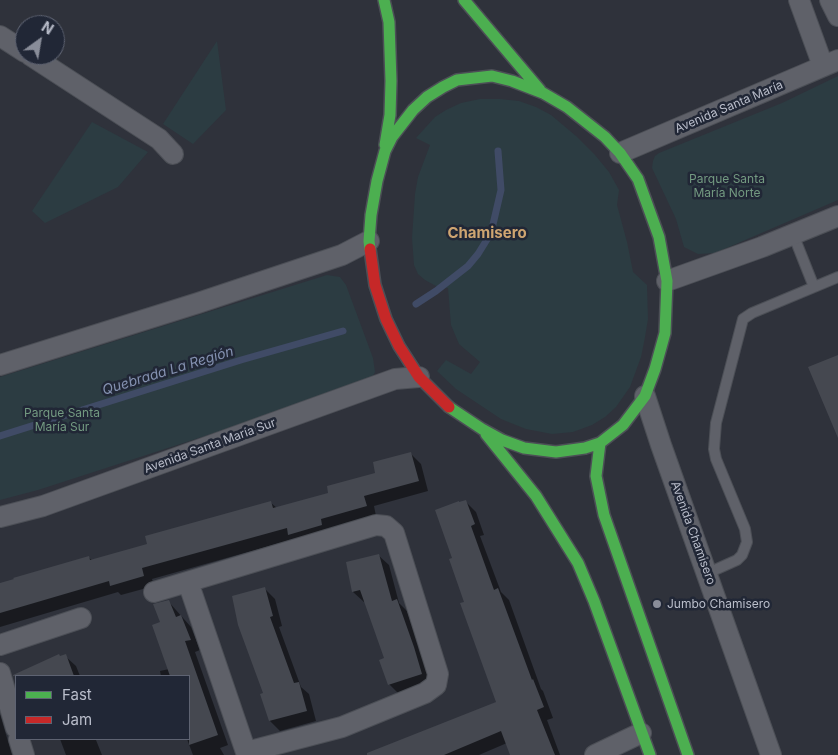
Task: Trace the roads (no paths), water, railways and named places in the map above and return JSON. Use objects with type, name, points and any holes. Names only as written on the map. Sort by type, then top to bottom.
[{"type":"street","points":[[384,0],[388,22],[391,81],[390,115],[375,190],[368,241],[375,286],[386,319],[399,346],[419,377],[440,399],[482,429],[502,440],[524,448],[541,451],[570,451],[600,443],[623,425],[635,411],[644,396],[656,369],[665,333],[667,281],[659,237],[648,206],[638,179],[620,153],[588,123],[543,93],[512,80],[492,76],[456,80],[427,97],[402,123],[384,152]]},
{"type":"street","points":[[464,0],[543,93]]},
{"type":"street","points":[[799,0],[830,63]]},
{"type":"street","points":[[830,0],[838,16]]},
{"type":"street","points":[[0,36],[15,46]]},
{"type":"street","name":"Avenida Santa María","points":[[620,153],[830,63]]},
{"type":"street","points":[[46,65],[159,138],[174,154]]},
{"type":"street","points":[[667,281],[838,216]]},
{"type":"street","points":[[0,365],[198,303],[342,255],[368,241]]},
{"type":"street","name":"Avenida Santa María Sur","points":[[0,517],[43,506],[395,379],[419,377]]},
{"type":"street","name":"Avenida Chamisero","points":[[644,396],[771,755]]},
{"type":"street","points":[[482,429],[536,496],[578,563],[594,601],[650,755]]},
{"type":"street","points":[[600,443],[596,476],[604,515],[688,755]]},
{"type":"street","points":[[154,592],[376,525],[386,526],[394,533],[438,674],[436,685],[425,693],[342,726],[247,753],[188,582]]},
{"type":"street","points":[[0,645],[81,618]]},
{"type":"street","points":[[0,673],[15,725]]},
{"type":"street","points":[[596,755],[641,733]]},
{"type":"street","points":[[19,740],[24,755]]},
{"type":"lane","points":[[793,234],[814,287]]},
{"type":"lane","points":[[708,574],[737,560],[742,555],[747,542],[745,529],[715,454],[714,438],[721,400],[743,319],[752,313],[838,277]]},
{"type":"waterway","name":"Quebrada La Región","points":[[416,304],[468,266],[491,233],[501,190],[498,151]]},
{"type":"waterway","name":"Quebrada La Región","points":[[0,436],[241,360],[343,331]]},
{"type":"place","name":"Jumbo Chamisero","points":[[657,604]]},
{"type":"district","name":"Chamisero","points":[[487,233]]},
{"type":"park label","name":"Parque Santa María Norte","points":[[727,186]]},
{"type":"park label","name":"Parque Santa María Sur","points":[[62,420]]}]
